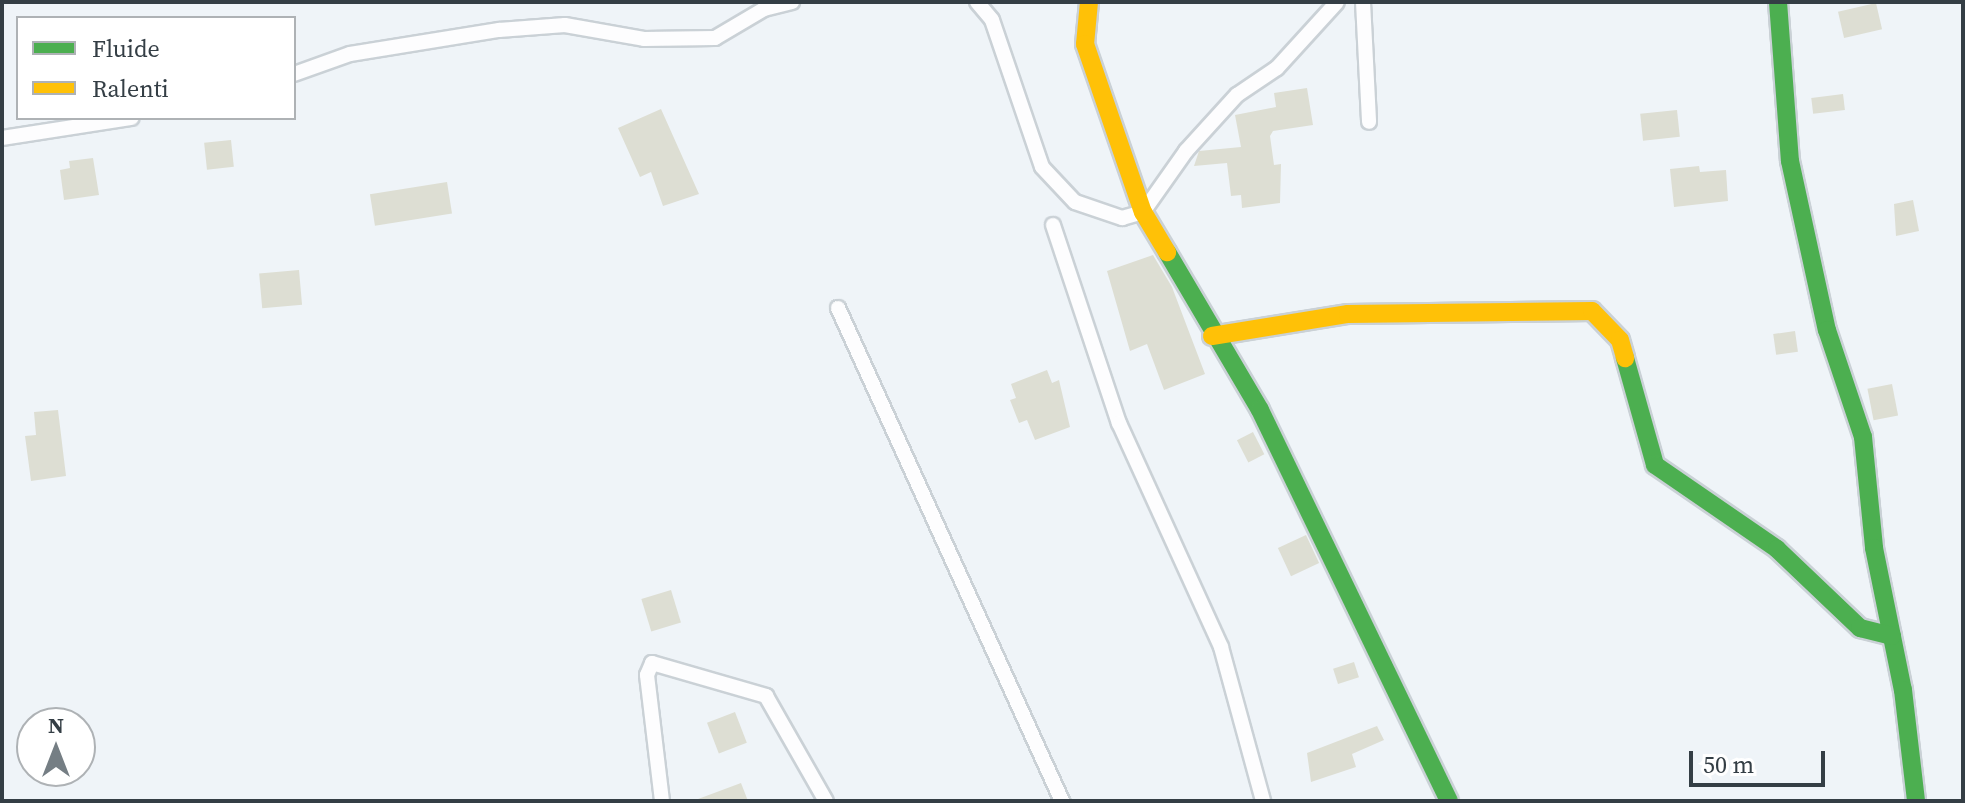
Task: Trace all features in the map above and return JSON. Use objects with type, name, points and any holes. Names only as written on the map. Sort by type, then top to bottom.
[{"type":"street","points":[[296,73],[350,54],[499,30],[565,25],[644,39],[715,38],[763,6],[792,2]]},
{"type":"street","points":[[977,2],[992,20],[1042,167],[1075,202],[1122,218],[1143,212],[1186,151],[1237,95],[1277,68],[1337,2]]},
{"type":"street","points":[[1089,2],[1085,44],[1143,212],[1162,236],[1212,336],[1260,410],[1318,523],[1449,801]]},
{"type":"street","points":[[1363,2],[1369,122]]},
{"type":"street","points":[[1778,2],[1790,161],[1820,303],[1863,437],[1874,548],[1892,636],[1916,801]]},
{"type":"street","points":[[2,138],[118,120]]},
{"type":"street","points":[[1053,225],[1119,423],[1221,647],[1263,801]]},
{"type":"street","points":[[838,308],[1062,801]]},
{"type":"street","points":[[1212,336],[1348,314],[1592,311],[1620,340],[1655,465],[1777,549],[1860,628],[1892,636]]},
{"type":"street","points":[[662,801],[647,675],[652,663],[766,696],[826,801]]},
{"type":"building","points":[[1876,3],[1882,29],[1844,38],[1838,12]]},
{"type":"building","points":[[1307,88],[1313,125],[1273,131],[1270,136],[1274,165],[1281,164],[1280,203],[1242,208],[1241,195],[1231,196],[1227,163],[1194,166],[1199,151],[1241,147],[1235,115],[1276,107],[1274,93]]},
{"type":"building","points":[[1843,94],[1845,110],[1813,114],[1811,98]]},
{"type":"building","points":[[661,109],[699,194],[663,206],[651,172],[640,177],[618,128]]},
{"type":"building","points":[[1677,110],[1680,137],[1643,141],[1640,114]]},
{"type":"building","points":[[231,140],[234,167],[207,170],[204,143]]},
{"type":"building","points":[[93,158],[99,195],[64,200],[60,170],[70,168],[69,161]]},
{"type":"building","points":[[1699,166],[1700,172],[1726,170],[1728,201],[1674,207],[1670,169]]},
{"type":"building","points":[[447,182],[452,214],[375,226],[370,194]]},
{"type":"building","points":[[1913,200],[1919,231],[1896,236],[1894,204]]},
{"type":"building","points":[[1153,255],[1172,287],[1205,374],[1164,390],[1147,344],[1130,351],[1107,271]]},
{"type":"building","points":[[299,270],[302,305],[262,308],[259,273]]},
{"type":"building","points":[[1795,331],[1798,352],[1776,355],[1773,334]]},
{"type":"building","points":[[1047,370],[1052,383],[1059,380],[1070,427],[1035,440],[1027,420],[1019,423],[1010,400],[1016,398],[1011,384]]},
{"type":"building","points":[[1892,384],[1898,415],[1874,420],[1867,389]]},
{"type":"building","points":[[58,410],[66,476],[31,481],[25,436],[36,435],[34,412]]},
{"type":"building","points":[[1253,432],[1264,454],[1248,462],[1237,440]]},
{"type":"building","points":[[1306,535],[1319,563],[1291,576],[1278,548]]},
{"type":"building","points":[[671,590],[681,623],[651,632],[641,599]]},
{"type":"building","points":[[1354,662],[1359,677],[1338,684],[1333,669]]},
{"type":"building","points":[[735,712],[747,743],[719,754],[707,723]]},
{"type":"building","points":[[1377,726],[1384,740],[1352,754],[1356,767],[1311,782],[1307,753]]},
{"type":"building","points":[[741,783],[748,801],[698,799]]},
{"type":"traffic: fast","points":[[1778,2],[1790,161],[1827,330],[1863,437],[1874,548],[1903,690],[1916,801]]},
{"type":"traffic: fast","points":[[1167,252],[1260,410],[1449,801]]},
{"type":"traffic: fast","points":[[1625,358],[1655,465],[1777,549],[1860,628],[1892,636]]},
{"type":"traffic: slow","points":[[1089,2],[1085,44],[1143,212],[1167,252]]},
{"type":"traffic: slow","points":[[1212,336],[1348,314],[1592,311],[1620,340],[1625,358]]}]
